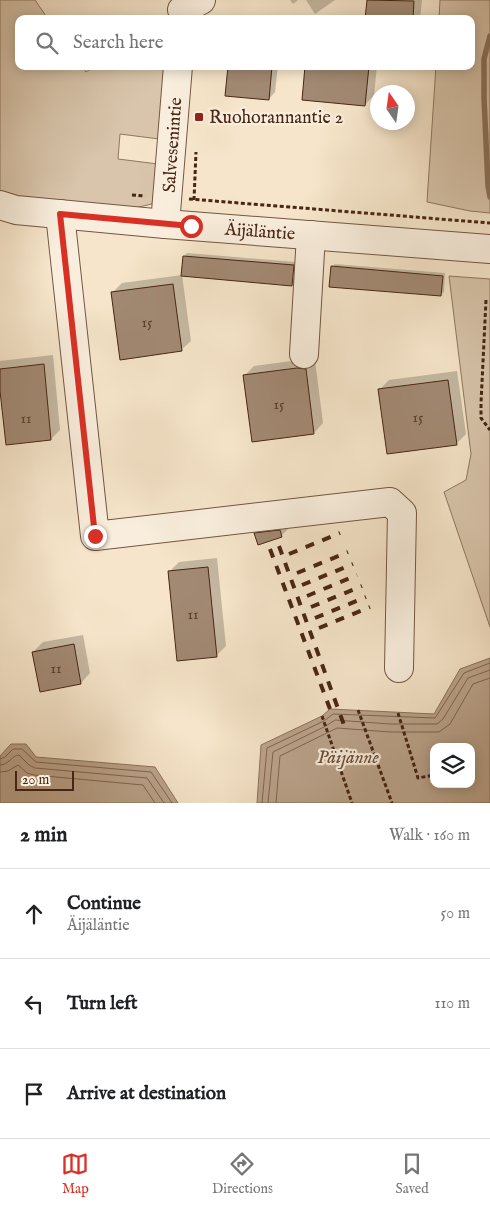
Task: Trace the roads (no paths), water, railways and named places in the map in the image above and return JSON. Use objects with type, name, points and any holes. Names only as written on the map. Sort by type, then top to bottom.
[{"type":"street","name":"Salvesenintie","points":[[166,211],[178,70]]},
{"type":"street","name":"Äijäläntie","points":[[0,205],[16,210],[60,214],[166,211],[312,235],[490,249]]},
{"type":"street","points":[[60,214],[95,536],[390,502],[402,513],[399,668]]},
{"type":"street","points":[[304,354],[312,235]]},
{"type":"water","name":"Päijänne","points":[[490,658],[490,803],[257,803],[261,745],[322,716],[330,709],[434,714],[460,669]]},
{"type":"water","points":[[11,744],[26,744],[36,757],[155,767],[178,803],[0,803],[0,756]]},
{"type":"waterway","points":[[490,36],[484,59],[484,98],[490,197]]},
{"type":"railway","points":[[289,554],[340,533]]},
{"type":"railway","points":[[279,546],[344,725]]},
{"type":"railway","points":[[270,549],[330,709]]},
{"type":"railway","points":[[297,573],[348,552]]},
{"type":"railway","points":[[302,585],[353,564]]},
{"type":"railway","points":[[307,596],[357,575]]},
{"type":"railway","points":[[311,607],[362,586]]},
{"type":"railway","points":[[315,618],[366,597]]},
{"type":"railway","points":[[319,628],[370,607]]},
{"type":"place","name":"Ruohorannantie 2","points":[[199,117]]}]
